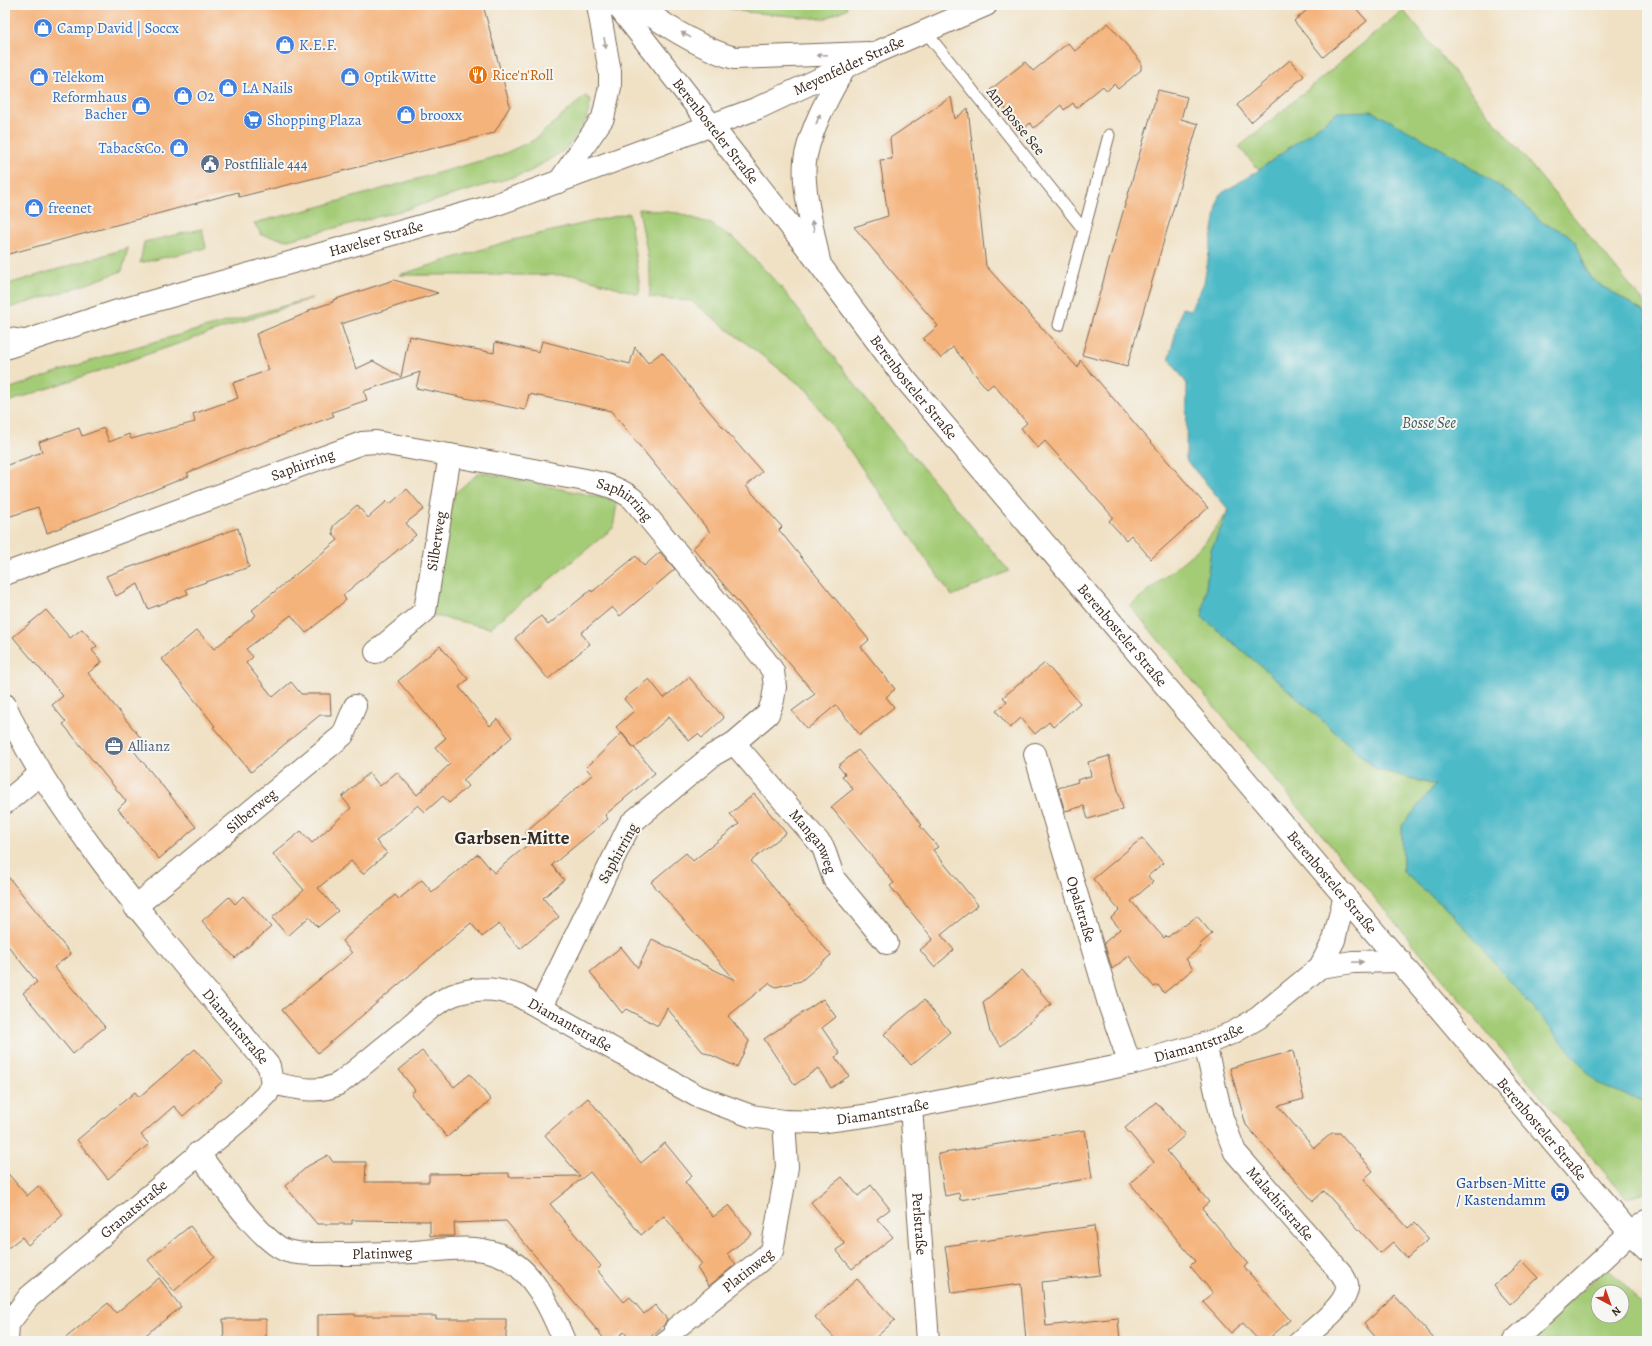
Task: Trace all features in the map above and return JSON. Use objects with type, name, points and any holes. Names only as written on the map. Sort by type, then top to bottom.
[{"type":"street","points":[[559,182],[603,118],[610,72],[598,5]]},
{"type":"street","name":"Berenbosteler Straße","points":[[617,5],[820,264],[905,379],[1401,961],[1639,1227],[1647,1249]]},
{"type":"street","points":[[636,5],[657,20],[720,54],[735,58],[875,53]]},
{"type":"street","name":"Meyenfelder Straße","points":[[712,126],[758,108],[875,53],[986,5]]},
{"type":"street","points":[[820,264],[809,204],[805,173],[806,156],[819,115],[844,68]]},
{"type":"street","name":"Havelser Straße","points":[[5,348],[118,311],[492,206],[712,126]]},
{"type":"street","name":"Saphirring","points":[[5,574],[362,442],[376,442],[488,461],[597,483],[616,488],[633,499],[773,671],[775,687],[768,714],[734,743],[713,754],[630,824],[541,1007]]},
{"type":"street","name":"Silberweg","points":[[376,652],[425,611],[450,455]]},
{"type":"street","name":"Diamantstraße","points":[[5,705],[14,726],[40,774],[62,808],[135,907],[269,1066],[272,1083],[298,1088],[330,1089],[340,1084],[426,1012],[458,993],[487,989],[502,990],[519,996],[697,1096],[751,1116],[784,1121],[819,1122],[871,1115],[1130,1064],[1205,1044],[1234,1032],[1258,1018],[1320,967],[1334,940],[1345,895]]},
{"type":"street","name":"Silberweg","points":[[135,907],[343,735],[355,706]]},
{"type":"street","name":"Manganweg","points":[[734,743],[823,847],[834,879],[887,943]]},
{"type":"street","name":"Opalstraße","points":[[1035,754],[1110,1007],[1130,1064]]},
{"type":"street","points":[[5,803],[40,774]]},
{"type":"street","points":[[1320,967],[1353,962],[1401,961]]},
{"type":"street","name":"Malachitstraße","points":[[1205,1044],[1222,1118],[1235,1152],[1341,1273],[1347,1284],[1346,1296],[1339,1306],[1300,1341]]},
{"type":"street","name":"Granatstraße","points":[[7,1329],[29,1296],[198,1153],[249,1112],[267,1094],[272,1083]]},
{"type":"street","name":"Perlstraße","points":[[911,1107],[928,1341]]},
{"type":"street","name":"Platinweg","points":[[668,1335],[772,1250],[787,1167],[784,1121]]},
{"type":"street","name":"Platinweg","points":[[198,1153],[259,1231],[273,1244],[286,1251],[305,1253],[376,1254],[479,1248],[500,1254],[524,1271],[550,1307],[564,1341]]},
{"type":"street","points":[[1514,1341],[1639,1227]]},
{"type":"lane","name":"Am Bosse See","points":[[925,31],[1084,230]]},
{"type":"lane","points":[[1059,325],[1110,135]]},
{"type":"lane","name":"Havelser Straße","points":[[5,333],[35,337]]},
{"type":"green space","points":[[714,5],[847,5],[846,9],[824,19],[746,12]]},
{"type":"green space","points":[[1403,10],[1647,306],[1647,314],[1591,279],[1576,242],[1566,233],[1543,223],[1518,199],[1456,157],[1415,136],[1338,112],[1259,170],[1239,147]]},
{"type":"green space","points":[[585,96],[591,100],[586,120],[575,138],[563,151],[529,172],[404,210],[288,240],[262,235],[254,223],[315,208],[501,155],[534,140]]},
{"type":"green space","points":[[639,209],[678,213],[711,224],[736,240],[781,287],[871,406],[1009,571],[952,596],[807,390],[691,301],[649,297],[649,265]]},
{"type":"green space","points":[[629,213],[640,289],[638,294],[576,275],[399,275],[509,241]]},
{"type":"green space","points":[[202,229],[206,248],[140,263],[144,242]]},
{"type":"green space","points":[[128,248],[122,271],[70,290],[5,309],[5,285]]},
{"type":"green space","points":[[312,298],[5,403],[5,390],[107,355]]},
{"type":"green space","points":[[480,472],[609,499],[617,503],[613,528],[490,628],[431,615],[454,494]]},
{"type":"green space","points":[[1229,510],[1211,550],[1202,617],[1267,671],[1376,769],[1435,785],[1402,826],[1403,872],[1452,913],[1644,1102],[1647,1101],[1647,1193],[1626,1198],[1130,606],[1204,544]]},
{"type":"green space","points":[[1607,1268],[1623,1284],[1590,1284],[1590,1324],[1630,1324],[1630,1291],[1647,1308],[1647,1341],[1526,1341]]},
{"type":"water","name":"Bosse See","points":[[1372,111],[1456,157],[1518,199],[1543,223],[1566,233],[1576,242],[1591,279],[1647,314],[1647,1101],[1644,1102],[1597,1083],[1452,913],[1403,872],[1402,826],[1435,785],[1376,769],[1267,671],[1202,617],[1211,550],[1229,510],[1186,460],[1187,384],[1169,358],[1182,308],[1190,310],[1204,283],[1219,195],[1259,170],[1338,112]]},
{"type":"building","name":"Shopping Plaza","points":[[5,5],[483,5],[510,106],[494,133],[239,197],[238,192],[5,255]]},
{"type":"building","points":[[1313,5],[1353,5],[1367,21],[1323,57],[1294,21]]},
{"type":"building","points":[[1108,23],[1141,62],[1141,70],[1118,89],[1114,84],[1107,91],[1103,86],[1076,108],[1073,103],[1064,110],[1061,105],[1034,128],[1030,123],[1023,130],[990,90],[1025,62],[1033,71],[1068,43],[1075,51]]},
{"type":"building","points":[[1290,60],[1304,76],[1251,122],[1237,105]]},
{"type":"building","points":[[1158,90],[1187,97],[1181,119],[1198,124],[1127,367],[1082,355]]},
{"type":"building","points":[[951,97],[955,119],[968,108],[986,266],[1078,368],[1080,360],[1208,508],[1151,559],[1131,535],[1126,540],[1109,521],[1113,517],[1045,441],[1038,448],[1021,428],[1027,423],[993,384],[987,389],[953,347],[941,358],[923,339],[938,326],[854,227],[888,216],[880,160],[892,159],[890,138]]},
{"type":"building","points":[[394,280],[438,293],[341,324],[356,369],[373,361],[401,377],[409,336],[494,353],[495,342],[539,352],[542,341],[630,364],[635,347],[648,363],[662,352],[708,410],[762,472],[746,486],[782,527],[779,530],[869,640],[861,647],[895,689],[886,697],[894,707],[860,735],[836,705],[807,729],[792,711],[815,694],[693,548],[710,532],[611,411],[529,394],[525,410],[416,388],[420,372],[364,391],[367,400],[332,412],[334,416],[221,458],[187,473],[189,476],[47,533],[38,507],[5,518],[5,466],[42,452],[39,442],[79,428],[82,436],[104,428],[109,442],[129,434],[131,439],[195,422],[193,414],[238,398],[233,383],[269,370],[256,334],[309,312],[309,310],[333,302],[333,300]]},
{"type":"building","points":[[407,489],[424,509],[406,523],[416,535],[343,595],[346,600],[306,633],[291,615],[246,649],[253,657],[246,663],[273,697],[291,682],[301,694],[330,694],[331,715],[320,715],[251,772],[213,727],[215,726],[162,659],[197,630],[214,649],[256,615],[252,610],[338,540],[333,534],[333,526],[357,505],[368,518],[387,501],[390,504]]},
{"type":"building","points":[[238,528],[249,567],[186,589],[188,594],[148,609],[138,584],[116,596],[106,576]]},
{"type":"building","points":[[660,552],[675,569],[620,616],[612,607],[581,633],[590,644],[548,679],[515,638],[541,616],[548,625],[636,556],[644,566]]},
{"type":"building","points":[[46,610],[70,638],[82,629],[97,646],[92,650],[102,662],[88,673],[144,742],[133,750],[196,827],[159,859],[118,809],[126,801],[63,724],[66,722],[52,705],[63,696],[13,637]]},
{"type":"building","points":[[440,646],[468,679],[459,687],[490,726],[497,719],[512,737],[463,780],[468,786],[449,803],[443,796],[425,812],[418,805],[376,841],[387,853],[363,874],[351,861],[318,888],[338,911],[318,927],[309,917],[288,936],[272,918],[304,890],[273,854],[301,831],[312,843],[351,808],[342,797],[369,773],[380,786],[397,772],[417,795],[450,764],[435,747],[446,738],[398,681]]},
{"type":"building","points":[[1045,663],[1080,703],[1053,727],[1049,722],[1035,734],[1021,718],[1010,728],[996,711],[1007,702],[1003,697]]},
{"type":"building","points":[[689,677],[724,718],[702,738],[698,734],[689,741],[669,717],[634,748],[616,727],[634,711],[624,699],[649,679],[664,698]]},
{"type":"building","points":[[622,733],[655,773],[605,815],[608,819],[552,865],[564,880],[543,898],[559,917],[520,949],[499,924],[482,937],[471,923],[318,1053],[282,1010],[352,953],[342,941],[395,895],[399,899],[422,880],[432,892],[478,854],[494,873],[532,841],[525,832],[592,775],[586,768]]},
{"type":"building","points":[[858,750],[922,825],[920,826],[938,847],[933,850],[978,905],[941,935],[954,950],[934,967],[920,950],[933,939],[890,886],[894,883],[831,807],[853,789],[842,776],[845,774],[838,766]]},
{"type":"building","points":[[1109,756],[1123,809],[1088,819],[1084,806],[1065,811],[1058,788],[1091,776],[1088,762]]},
{"type":"building","points":[[754,794],[786,833],[751,861],[831,955],[801,981],[776,987],[769,983],[728,1016],[749,1041],[737,1067],[702,1051],[667,1008],[658,1026],[626,1009],[622,1013],[590,972],[621,947],[638,968],[652,939],[735,980],[651,882],[686,853],[693,861],[739,824],[730,814]]},
{"type":"building","points":[[1142,838],[1163,863],[1148,876],[1153,882],[1131,901],[1164,938],[1166,936],[1168,937],[1197,916],[1212,934],[1199,945],[1201,947],[1186,959],[1193,969],[1164,993],[1158,985],[1154,987],[1129,956],[1112,969],[1104,943],[1120,929],[1111,918],[1119,910],[1093,879]]},
{"type":"building","points":[[5,873],[71,954],[54,967],[105,1027],[73,1054],[23,993],[37,982],[5,942]]},
{"type":"building","points":[[243,896],[271,927],[235,958],[202,921],[229,897],[235,904]]},
{"type":"building","points":[[1022,970],[1051,1004],[1001,1046],[990,1032],[983,1002]]},
{"type":"building","points":[[823,999],[836,1017],[822,1028],[840,1054],[835,1057],[849,1076],[831,1088],[818,1068],[795,1085],[764,1039]]},
{"type":"building","points":[[924,1000],[950,1032],[911,1065],[884,1034]]},
{"type":"building","points":[[195,1049],[223,1081],[183,1116],[174,1106],[141,1135],[149,1144],[108,1179],[77,1140],[135,1092],[139,1097]]},
{"type":"building","points":[[422,1051],[454,1087],[470,1074],[491,1100],[447,1137],[411,1094],[415,1090],[399,1070]]},
{"type":"building","points":[[1293,1051],[1304,1099],[1278,1106],[1314,1148],[1332,1133],[1340,1133],[1373,1171],[1364,1179],[1408,1228],[1414,1223],[1429,1239],[1407,1258],[1393,1242],[1380,1253],[1324,1191],[1313,1201],[1246,1125],[1230,1068]]},
{"type":"building","points":[[588,1098],[641,1163],[665,1143],[692,1176],[685,1182],[713,1217],[729,1205],[752,1234],[727,1254],[736,1264],[709,1286],[697,1268],[702,1264],[664,1216],[641,1235],[590,1172],[550,1204],[601,1266],[597,1270],[624,1302],[630,1297],[644,1314],[655,1305],[667,1319],[664,1325],[646,1341],[631,1341],[624,1332],[613,1341],[606,1341],[506,1221],[454,1223],[455,1236],[430,1236],[430,1221],[352,1220],[352,1224],[317,1224],[285,1186],[308,1166],[328,1155],[333,1162],[366,1162],[365,1182],[429,1182],[429,1174],[509,1173],[509,1177],[580,1176],[545,1135]]},
{"type":"building","points":[[1156,1102],[1185,1135],[1167,1151],[1209,1202],[1202,1208],[1248,1263],[1244,1267],[1290,1320],[1266,1341],[1259,1341],[1243,1323],[1231,1333],[1203,1302],[1213,1293],[1190,1266],[1195,1261],[1130,1183],[1154,1162],[1125,1128]]},
{"type":"building","points":[[1085,1130],[1092,1178],[960,1200],[959,1193],[945,1196],[938,1154]]},
{"type":"building","points":[[5,1170],[27,1196],[38,1186],[63,1215],[28,1245],[22,1237],[5,1250]]},
{"type":"building","points":[[842,1177],[858,1196],[871,1185],[890,1209],[877,1219],[893,1237],[852,1269],[836,1250],[845,1244],[811,1202]]},
{"type":"building","points":[[190,1226],[215,1257],[174,1291],[148,1260]]},
{"type":"building","points":[[1094,1226],[1100,1275],[1042,1282],[1046,1326],[1118,1318],[1120,1341],[1026,1341],[1021,1284],[952,1293],[945,1246]]},
{"type":"building","points":[[1522,1261],[1538,1278],[1510,1304],[1494,1286]]},
{"type":"building","points":[[159,1278],[181,1307],[138,1341],[62,1341],[108,1303],[116,1313]]},
{"type":"building","points":[[857,1279],[895,1320],[872,1341],[837,1341],[815,1317]]},
{"type":"building","points":[[1395,1296],[1436,1341],[1379,1341],[1364,1324]]},
{"type":"building","points":[[355,1314],[355,1316],[436,1316],[436,1319],[506,1319],[506,1341],[318,1341],[318,1315]]},
{"type":"building","points":[[223,1319],[266,1319],[266,1341],[224,1341]]},
{"type":"place","name":"Camp David | Soccx","points":[[43,28]]},
{"type":"place","name":"K.E.F.","points":[[285,45]]},
{"type":"place","name":"Rice'n'Roll","points":[[478,75]]},
{"type":"place","name":"Telekom","points":[[39,77]]},
{"type":"place","name":"Optik Witte","points":[[350,77]]},
{"type":"place","name":"LA Nails","points":[[228,88]]},
{"type":"place","name":"O2","points":[[183,96]]},
{"type":"place","name":"Reformhaus Bacher","points":[[141,106]]},
{"type":"place","name":"brooxx","points":[[406,115]]},
{"type":"place","name":"Shopping Plaza","points":[[253,120]]},
{"type":"place","name":"Tabac&Co.","points":[[179,148]]},
{"type":"place","name":"Postfiliale 444","points":[[210,164]]},
{"type":"place","name":"freenet","points":[[34,208]]},
{"type":"place","name":"Allianz","points":[[114,746]]},
{"type":"place","name":"Garbsen-Mitte / Kastendamm","points":[[1560,1192]]},
{"type":"district","name":"Garbsen-Mitte","points":[[512,838]]}]
